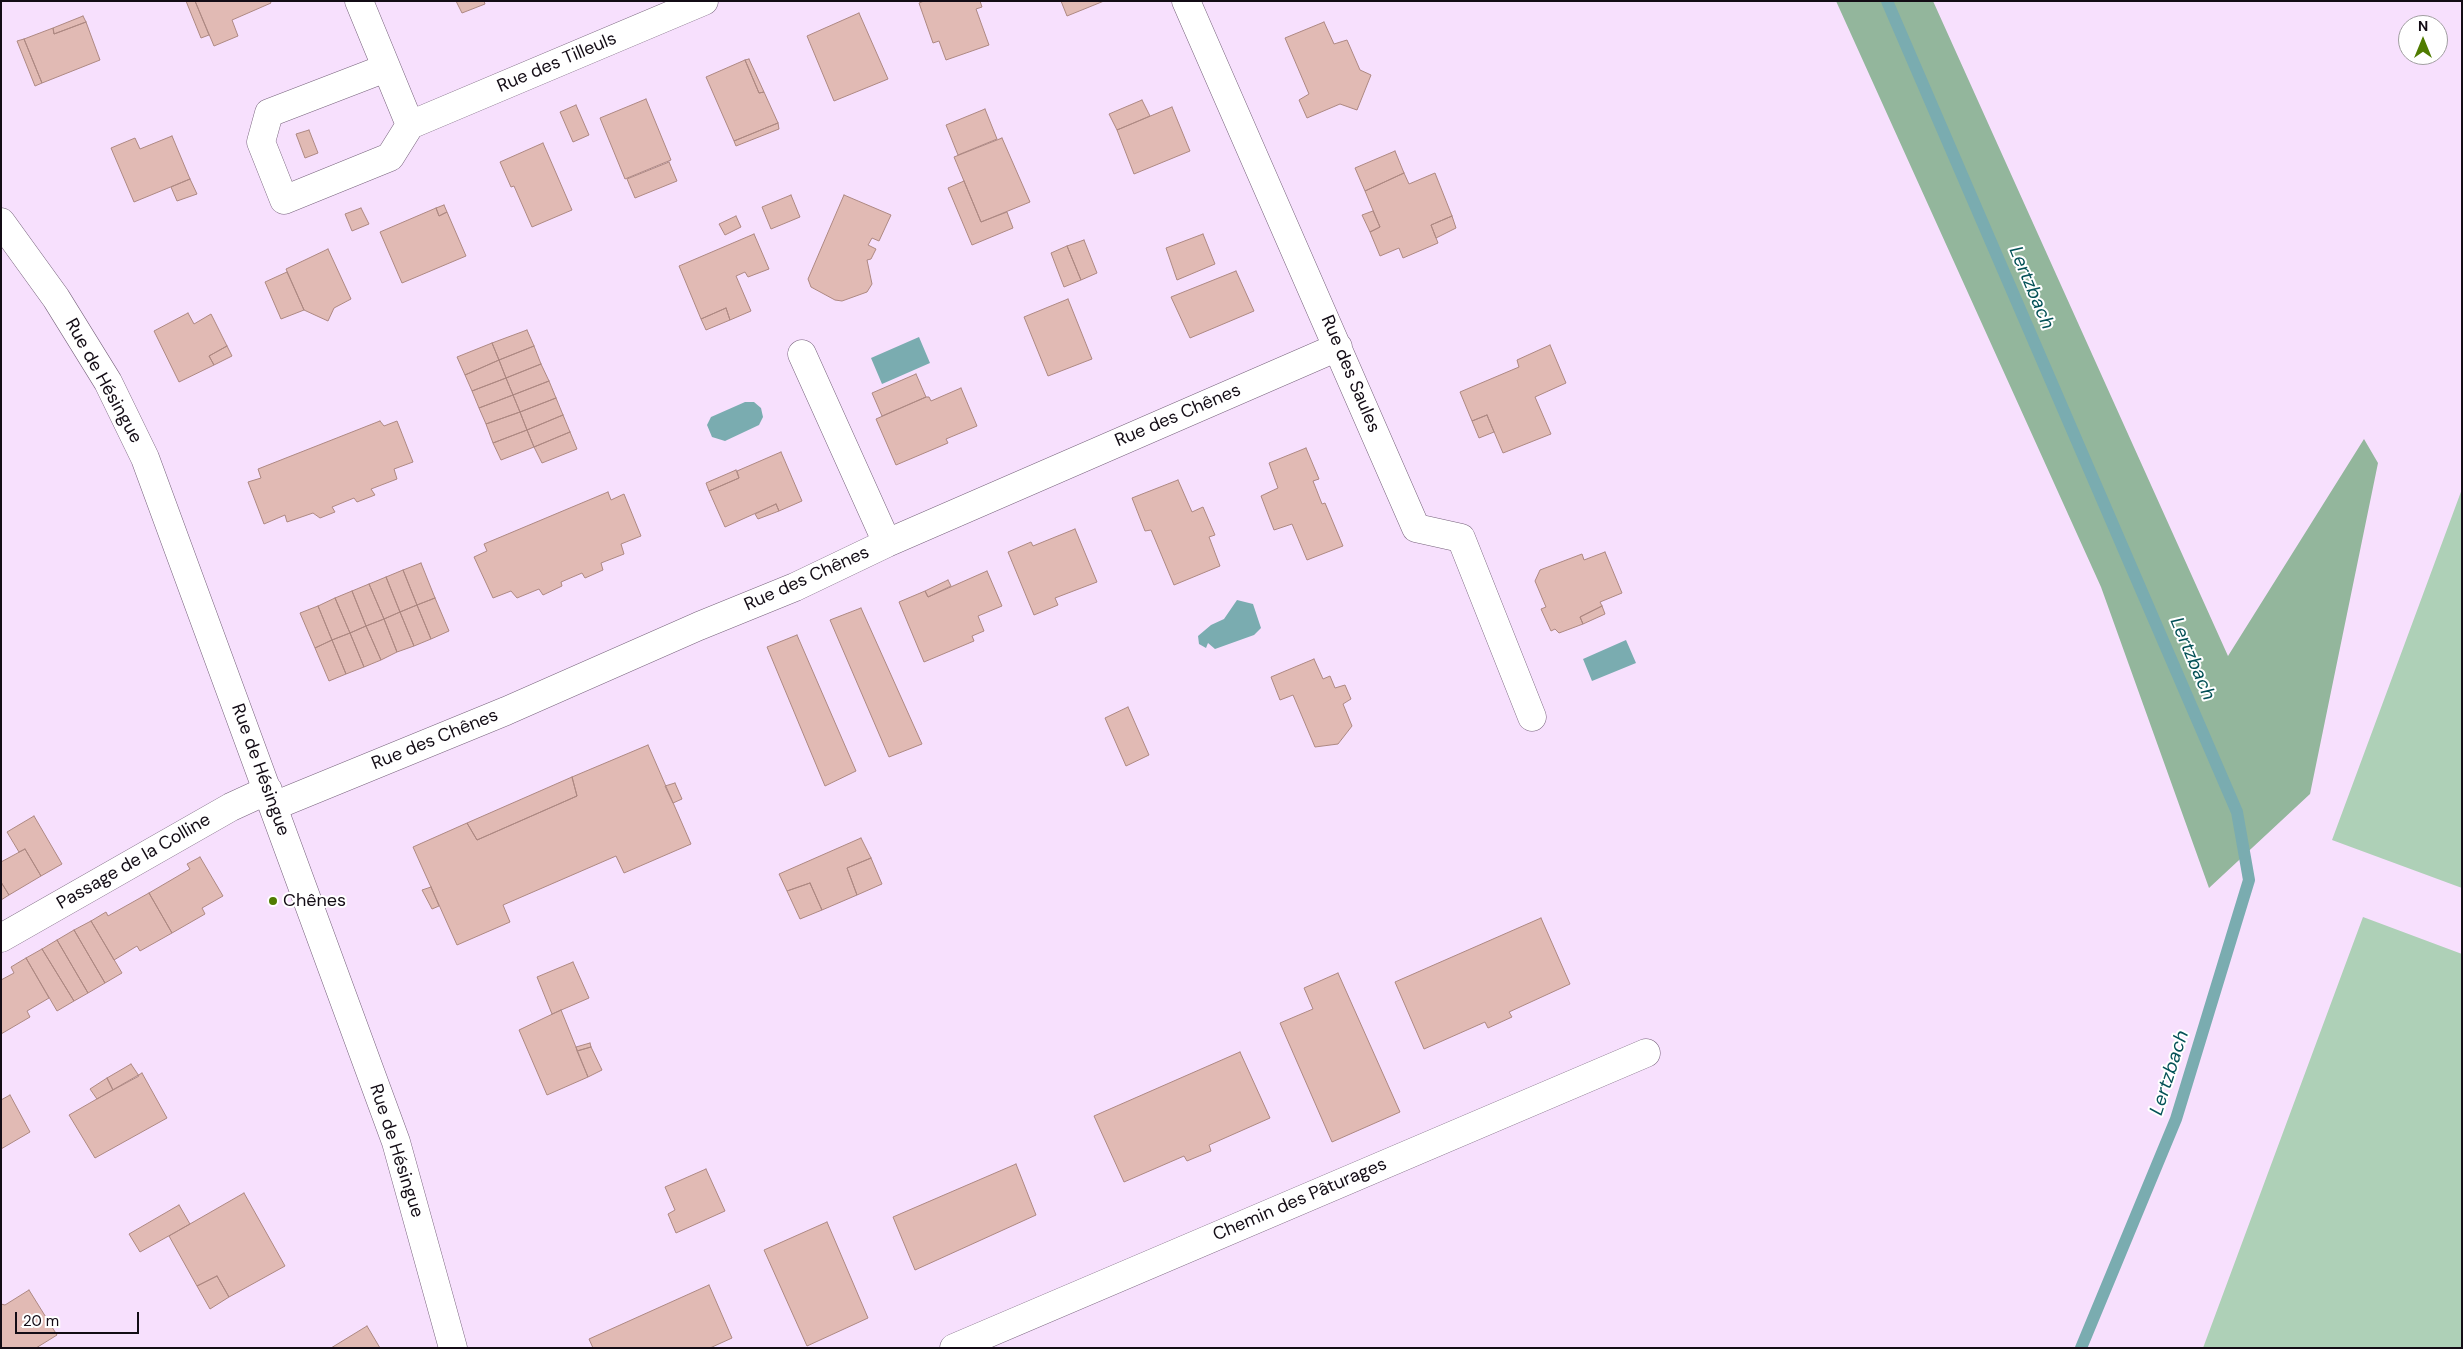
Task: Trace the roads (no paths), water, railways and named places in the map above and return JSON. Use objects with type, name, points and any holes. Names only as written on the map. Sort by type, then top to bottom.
[{"type":"street","points":[[359,1],[410,125],[390,157],[284,200],[262,142],[269,113],[386,68]]},
{"type":"street","name":"Rue des Tilleuls","points":[[410,125],[704,1]]},
{"type":"street","name":"Rue des Saules","points":[[1186,1],[1416,528],[1462,538],[1532,717]]},
{"type":"street","name":"Rue de Hésingue","points":[[1,222],[56,298],[108,382],[146,458],[396,1142],[454,1348]]},
{"type":"street","name":"Rue des Chênes","points":[[270,798],[497,714],[699,626],[795,587],[886,543],[1338,347]]},
{"type":"street","points":[[802,354],[886,543]]},
{"type":"street","name":"Passage de la Colline","points":[[1,938],[231,807],[270,798]]},
{"type":"street","name":"Chemin des Pâturages","points":[[954,1348],[1646,1053]]},
{"type":"waterway","name":"Lertzbach","points":[[1887,1],[2237,812],[2249,880],[2176,1119],[2081,1348]]},
{"type":"place","name":"Chênes","points":[[273,901]]}]
